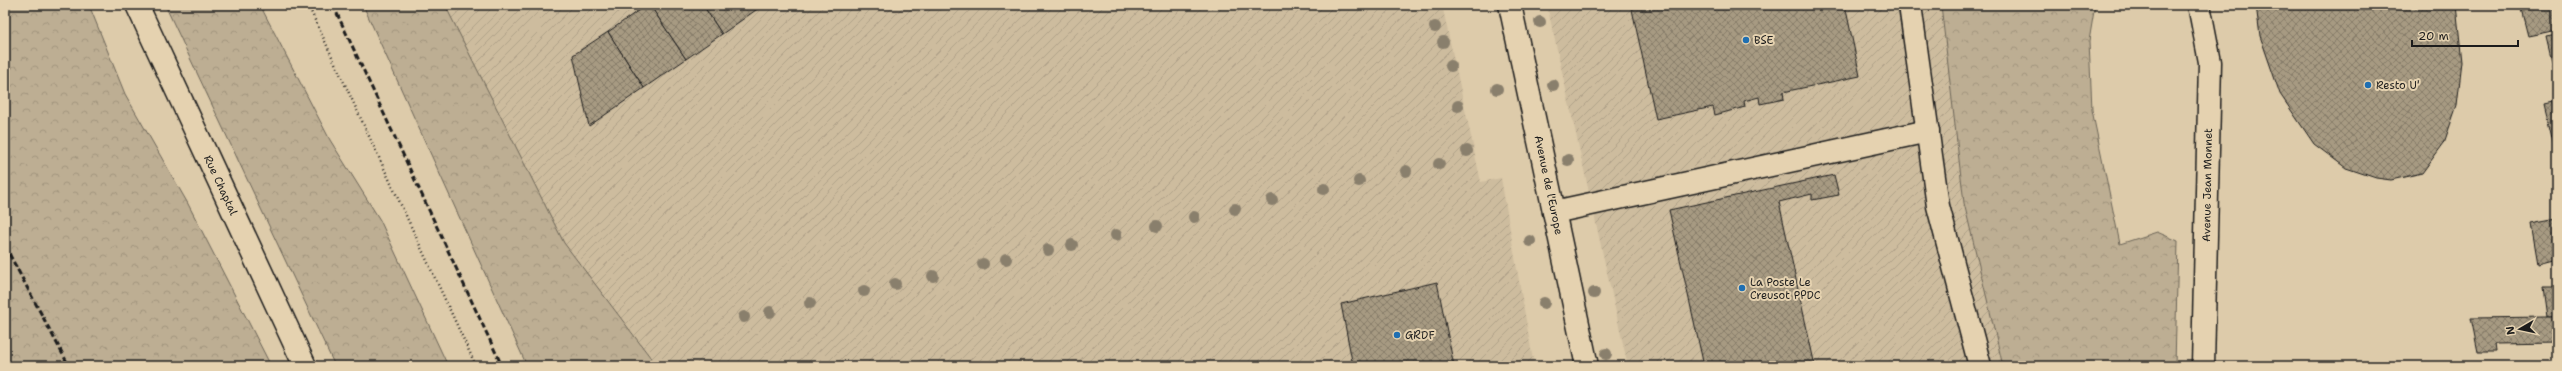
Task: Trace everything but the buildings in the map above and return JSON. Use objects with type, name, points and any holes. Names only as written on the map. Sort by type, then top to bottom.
[{"type":"street","name":"Rue Chaptal","points":[[137,5],[305,366]]},
{"type":"street","name":"Avenue de l'Europe","points":[[1510,5],[1587,366]]},
{"type":"street","points":[[1910,5],[1938,206],[1980,366]]},
{"type":"street","name":"Avenue Jean Monnet","points":[[2199,5],[2210,62],[2203,366]]},
{"type":"street","points":[[1554,212],[1928,131]]},
{"type":"path","points":[[308,5],[476,366]]},
{"type":"shaded area","points":[[445,5],[1442,5],[1481,182],[1501,178],[1534,366],[658,366],[564,243]]},
{"type":"shaded area","points":[[1547,5],[1941,5],[1964,203],[2003,366],[1628,366]]},
{"type":"green space","points":[[5,5],[89,5],[125,94],[187,202],[271,366],[5,366]]},
{"type":"green space","points":[[165,5],[260,5],[330,140],[380,220],[448,366],[335,366]]},
{"type":"green space","points":[[363,5],[445,5],[564,243],[657,366],[527,366]]},
{"type":"green space","points":[[1941,5],[2095,5],[2089,41],[2092,110],[2120,244],[2157,232],[2178,241],[2175,366],[2003,366],[1964,203]]},
{"type":"railway","points":[[333,5],[502,366]]},
{"type":"railway","points":[[5,246],[69,366]]},
{"type":"place","name":"BSE","points":[[1746,40]]},
{"type":"place","name":"Resto U'","points":[[2368,85]]},
{"type":"place","name":"La Poste Le Creusot PPDC","points":[[1742,288]]},
{"type":"place","name":"GRDF","points":[[1397,335]]}]
